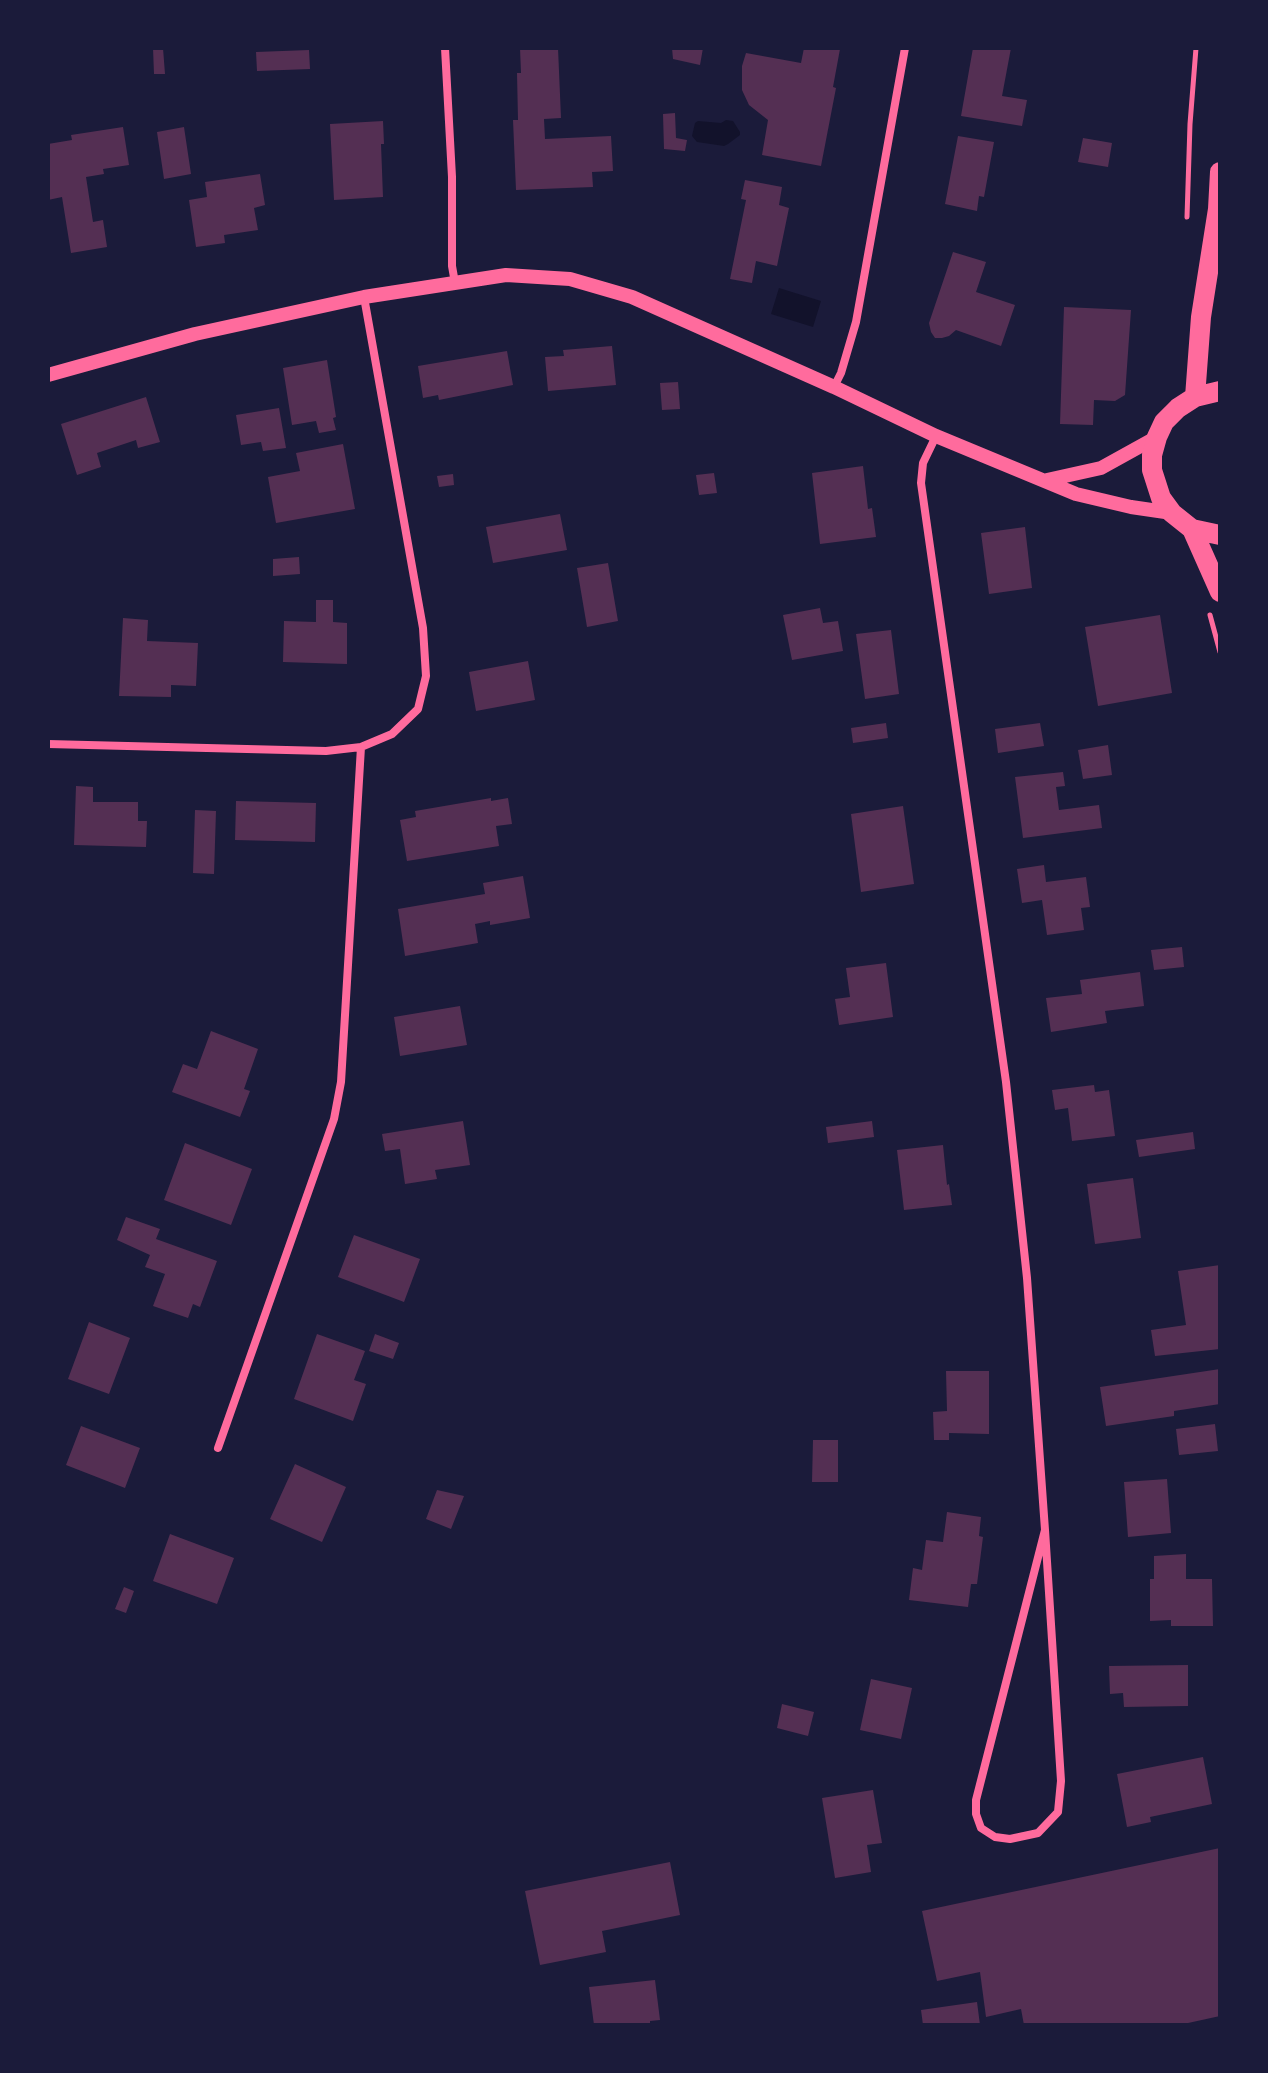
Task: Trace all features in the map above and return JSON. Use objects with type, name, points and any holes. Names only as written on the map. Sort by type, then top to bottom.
[{"type":"main road","points":[[1195,397],[1201,317],[1219,216],[1220,172]]},
{"type":"main road","points":[[1220,391],[1195,397],[1178,408],[1164,422],[1152,455],[1152,470],[1161,498],[1172,513],[1192,529],[1220,535]]},
{"type":"main road","points":[[1192,529],[1214,599]]},
{"type":"street","points":[[445,48],[455,283]]},
{"type":"street","points":[[834,387],[856,322],[905,48]]},
{"type":"street","points":[[48,375],[195,334],[364,297],[506,275],[570,279],[632,297],[936,436],[1076,494],[1172,513]]},
{"type":"street","points":[[48,744],[326,751],[361,747],[392,734],[418,709],[426,676],[423,628],[364,297]]},
{"type":"street","points":[[936,436],[923,463],[921,483],[1006,1082],[1027,1278],[1045,1530],[1061,1781],[1058,1812],[1038,1833],[1010,1839],[995,1837],[981,1828],[976,1814],[976,1800],[1045,1530]]},
{"type":"street","points":[[1047,480],[1101,468],[1157,437]]},
{"type":"street","points":[[218,1448],[334,1119],[341,1082],[361,747]]},
{"type":"path","points":[[1187,220],[1196,48]]},
{"type":"path","points":[[1214,599],[1220,652]]},
{"type":"shaded area","points":[[698,121],[721,123],[733,121],[740,135],[724,146],[697,142],[692,136]]},
{"type":"shaded area","points":[[779,288],[821,301],[813,327],[771,314]]},
{"type":"building","points":[[153,48],[163,48],[165,74],[154,74]]},
{"type":"building","points":[[520,48],[558,48],[561,118],[544,119],[545,139],[611,136],[613,171],[592,172],[593,187],[516,190],[513,120],[518,120]]},
{"type":"building","points":[[672,48],[703,48],[700,65],[673,59]]},
{"type":"building","points":[[804,48],[840,49],[821,166],[762,155],[768,120],[749,105],[742,90],[742,66],[746,53],[801,63]]},
{"type":"building","points":[[973,48],[1011,48],[1002,96],[1027,100],[1022,126],[961,116]]},
{"type":"building","points":[[309,50],[310,69],[257,71],[256,52]]},
{"type":"building","points":[[675,113],[676,138],[687,140],[685,151],[664,149],[663,114]]},
{"type":"building","points":[[383,121],[383,197],[334,200],[330,124]]},
{"type":"building","points":[[123,127],[129,165],[103,169],[104,174],[86,177],[93,222],[103,220],[107,247],[71,253],[62,197],[48,200],[48,144],[72,140],[71,135]]},
{"type":"building","points":[[184,127],[191,174],[164,179],[157,132]]},
{"type":"building","points":[[958,136],[994,142],[984,197],[979,196],[977,211],[945,204]]},
{"type":"building","points":[[1083,138],[1112,143],[1108,167],[1078,162]]},
{"type":"building","points":[[260,174],[265,205],[254,208],[258,230],[224,235],[225,243],[196,247],[189,200],[207,197],[205,182]]},
{"type":"building","points":[[745,180],[782,187],[779,205],[789,208],[777,266],[756,261],[752,283],[730,279],[746,200],[741,199]]},
{"type":"building","points":[[953,252],[986,262],[976,292],[1015,305],[1001,346],[956,330],[942,338],[935,338],[931,332],[929,323]]},
{"type":"building","points":[[1064,307],[1131,310],[1125,395],[1115,401],[1094,400],[1093,425],[1060,424]]},
{"type":"building","points":[[612,346],[616,385],[548,391],[545,357],[564,356],[563,350]]},
{"type":"building","points":[[507,351],[513,385],[439,400],[438,395],[423,398],[418,366]]},
{"type":"building","points":[[327,360],[336,430],[319,433],[316,421],[292,425],[283,368]]},
{"type":"building","points":[[678,382],[680,409],[662,410],[660,383]]},
{"type":"building","points":[[146,397],[160,442],[138,448],[136,440],[97,453],[101,467],[77,475],[61,424]]},
{"type":"building","points":[[279,408],[286,448],[263,451],[261,442],[241,445],[236,415]]},
{"type":"building","points":[[343,444],[355,509],[276,523],[268,477],[300,471],[296,453]]},
{"type":"building","points":[[863,466],[868,509],[872,508],[876,537],[820,544],[812,473]]},
{"type":"building","points":[[714,473],[717,493],[699,495],[696,475]]},
{"type":"building","points":[[453,474],[454,485],[439,487],[437,476]]},
{"type":"building","points":[[560,514],[567,550],[493,563],[486,527]]},
{"type":"building","points":[[1025,527],[1032,588],[989,594],[981,533]]},
{"type":"building","points":[[299,557],[300,574],[273,576],[273,559]]},
{"type":"building","points":[[608,563],[618,621],[587,627],[577,568]]},
{"type":"building","points":[[316,600],[333,600],[333,622],[347,623],[347,664],[283,662],[284,621],[316,622]]},
{"type":"building","points":[[820,608],[823,623],[838,621],[843,651],[792,660],[783,615]]},
{"type":"building","points":[[1160,615],[1172,693],[1098,706],[1085,627]]},
{"type":"building","points":[[123,618],[148,620],[147,641],[198,643],[196,686],[171,685],[171,697],[119,696]]},
{"type":"building","points":[[891,630],[899,694],[865,699],[856,634]]},
{"type":"building","points":[[528,661],[535,700],[476,711],[469,672]]},
{"type":"building","points":[[886,723],[888,738],[853,743],[851,728]]},
{"type":"building","points":[[1040,723],[1044,746],[998,753],[995,729]]},
{"type":"building","points":[[1108,745],[1112,775],[1083,779],[1078,750]]},
{"type":"building","points":[[1063,772],[1065,786],[1056,787],[1059,810],[1099,805],[1102,828],[1023,838],[1015,777]]},
{"type":"building","points":[[76,786],[93,787],[93,802],[138,802],[138,821],[147,821],[146,847],[74,845]]},
{"type":"building","points":[[491,798],[491,801],[508,798],[512,824],[496,826],[499,846],[407,861],[400,820],[416,817],[415,811]]},
{"type":"building","points":[[236,801],[316,803],[315,842],[235,840]]},
{"type":"building","points":[[903,806],[914,884],[861,892],[851,814]]},
{"type":"building","points":[[195,810],[216,811],[214,874],[193,873]]},
{"type":"building","points":[[1044,865],[1046,882],[1086,877],[1090,907],[1081,908],[1084,930],[1047,935],[1042,900],[1022,903],[1017,869]]},
{"type":"building","points":[[523,876],[530,918],[490,925],[490,921],[475,924],[478,943],[405,956],[398,909],[485,894],[483,883]]},
{"type":"building","points":[[1182,947],[1184,967],[1154,970],[1151,950]]},
{"type":"building","points":[[886,963],[893,1017],[839,1025],[835,999],[850,997],[846,968]]},
{"type":"building","points":[[1140,972],[1144,1006],[1105,1011],[1107,1023],[1051,1032],[1046,998],[1082,994],[1080,980]]},
{"type":"building","points":[[460,1006],[467,1045],[400,1056],[394,1017]]},
{"type":"building","points":[[211,1031],[258,1049],[244,1089],[250,1091],[240,1117],[172,1092],[183,1064],[197,1069]]},
{"type":"building","points":[[1094,1085],[1095,1092],[1109,1090],[1115,1136],[1072,1141],[1068,1108],[1055,1110],[1052,1090]]},
{"type":"building","points":[[463,1121],[470,1165],[435,1170],[437,1179],[405,1184],[400,1149],[385,1151],[382,1134]]},
{"type":"building","points":[[872,1121],[874,1137],[828,1143],[826,1127]]},
{"type":"building","points":[[1193,1132],[1195,1149],[1139,1157],[1136,1140]]},
{"type":"building","points":[[185,1143],[252,1169],[231,1225],[164,1200]]},
{"type":"building","points":[[943,1145],[952,1205],[904,1210],[897,1150]]},
{"type":"building","points":[[1133,1178],[1141,1238],[1095,1244],[1087,1184]]},
{"type":"building","points":[[126,1217],[160,1229],[156,1239],[217,1261],[200,1307],[193,1304],[188,1318],[153,1306],[165,1274],[145,1267],[150,1255],[117,1240]]},
{"type":"building","points":[[354,1235],[420,1259],[404,1302],[338,1277]]},
{"type":"building","points":[[1220,1265],[1220,1349],[1155,1356],[1151,1330],[1186,1325],[1178,1271]]},
{"type":"building","points":[[89,1322],[130,1338],[109,1394],[68,1379]]},
{"type":"building","points":[[317,1334],[365,1351],[354,1380],[366,1384],[353,1421],[294,1399]]},
{"type":"building","points":[[375,1334],[399,1343],[393,1359],[369,1351]]},
{"type":"building","points":[[1220,1369],[1220,1404],[1174,1411],[1174,1416],[1106,1426],[1100,1387]]},
{"type":"building","points":[[946,1371],[989,1371],[989,1434],[949,1433],[949,1440],[934,1440],[933,1412],[947,1411]]},
{"type":"building","points":[[1215,1424],[1218,1451],[1179,1455],[1176,1429]]},
{"type":"building","points":[[81,1426],[140,1448],[125,1488],[66,1465]]},
{"type":"building","points":[[813,1440],[838,1440],[838,1482],[812,1482]]},
{"type":"building","points":[[295,1464],[346,1487],[322,1542],[270,1519]]},
{"type":"building","points":[[1167,1479],[1171,1533],[1128,1537],[1124,1482]]},
{"type":"building","points":[[437,1490],[464,1496],[451,1529],[426,1519]]},
{"type":"building","points":[[947,1512],[981,1517],[979,1536],[983,1537],[977,1584],[971,1584],[968,1607],[909,1600],[913,1568],[922,1570],[926,1540],[943,1542]]},
{"type":"building","points":[[170,1534],[234,1558],[217,1604],[153,1581]]},
{"type":"building","points":[[1186,1554],[1186,1579],[1212,1579],[1213,1626],[1171,1626],[1171,1620],[1150,1621],[1150,1579],[1154,1579],[1154,1556]]},
{"type":"building","points":[[124,1587],[134,1591],[126,1613],[115,1609]]},
{"type":"building","points":[[1188,1665],[1188,1706],[1124,1707],[1123,1693],[1110,1694],[1109,1666]]},
{"type":"building","points":[[871,1679],[912,1688],[901,1739],[860,1730]]},
{"type":"building","points":[[782,1704],[814,1712],[808,1736],[777,1728]]},
{"type":"building","points":[[1203,1757],[1212,1804],[1150,1817],[1151,1822],[1127,1827],[1117,1774]]},
{"type":"building","points":[[873,1790],[882,1843],[867,1845],[871,1872],[835,1878],[822,1798]]},
{"type":"building","points":[[1220,1848],[1220,2016],[1179,2025],[1024,2025],[1021,2009],[986,2017],[980,1972],[937,1981],[922,1911]]},
{"type":"building","points":[[670,1862],[680,1915],[602,1931],[606,1952],[540,1965],[525,1891]]},
{"type":"building","points":[[655,1980],[660,2020],[650,2021],[650,2025],[594,2025],[589,1987]]},
{"type":"building","points":[[977,2002],[980,2025],[923,2025],[921,2010]]}]
